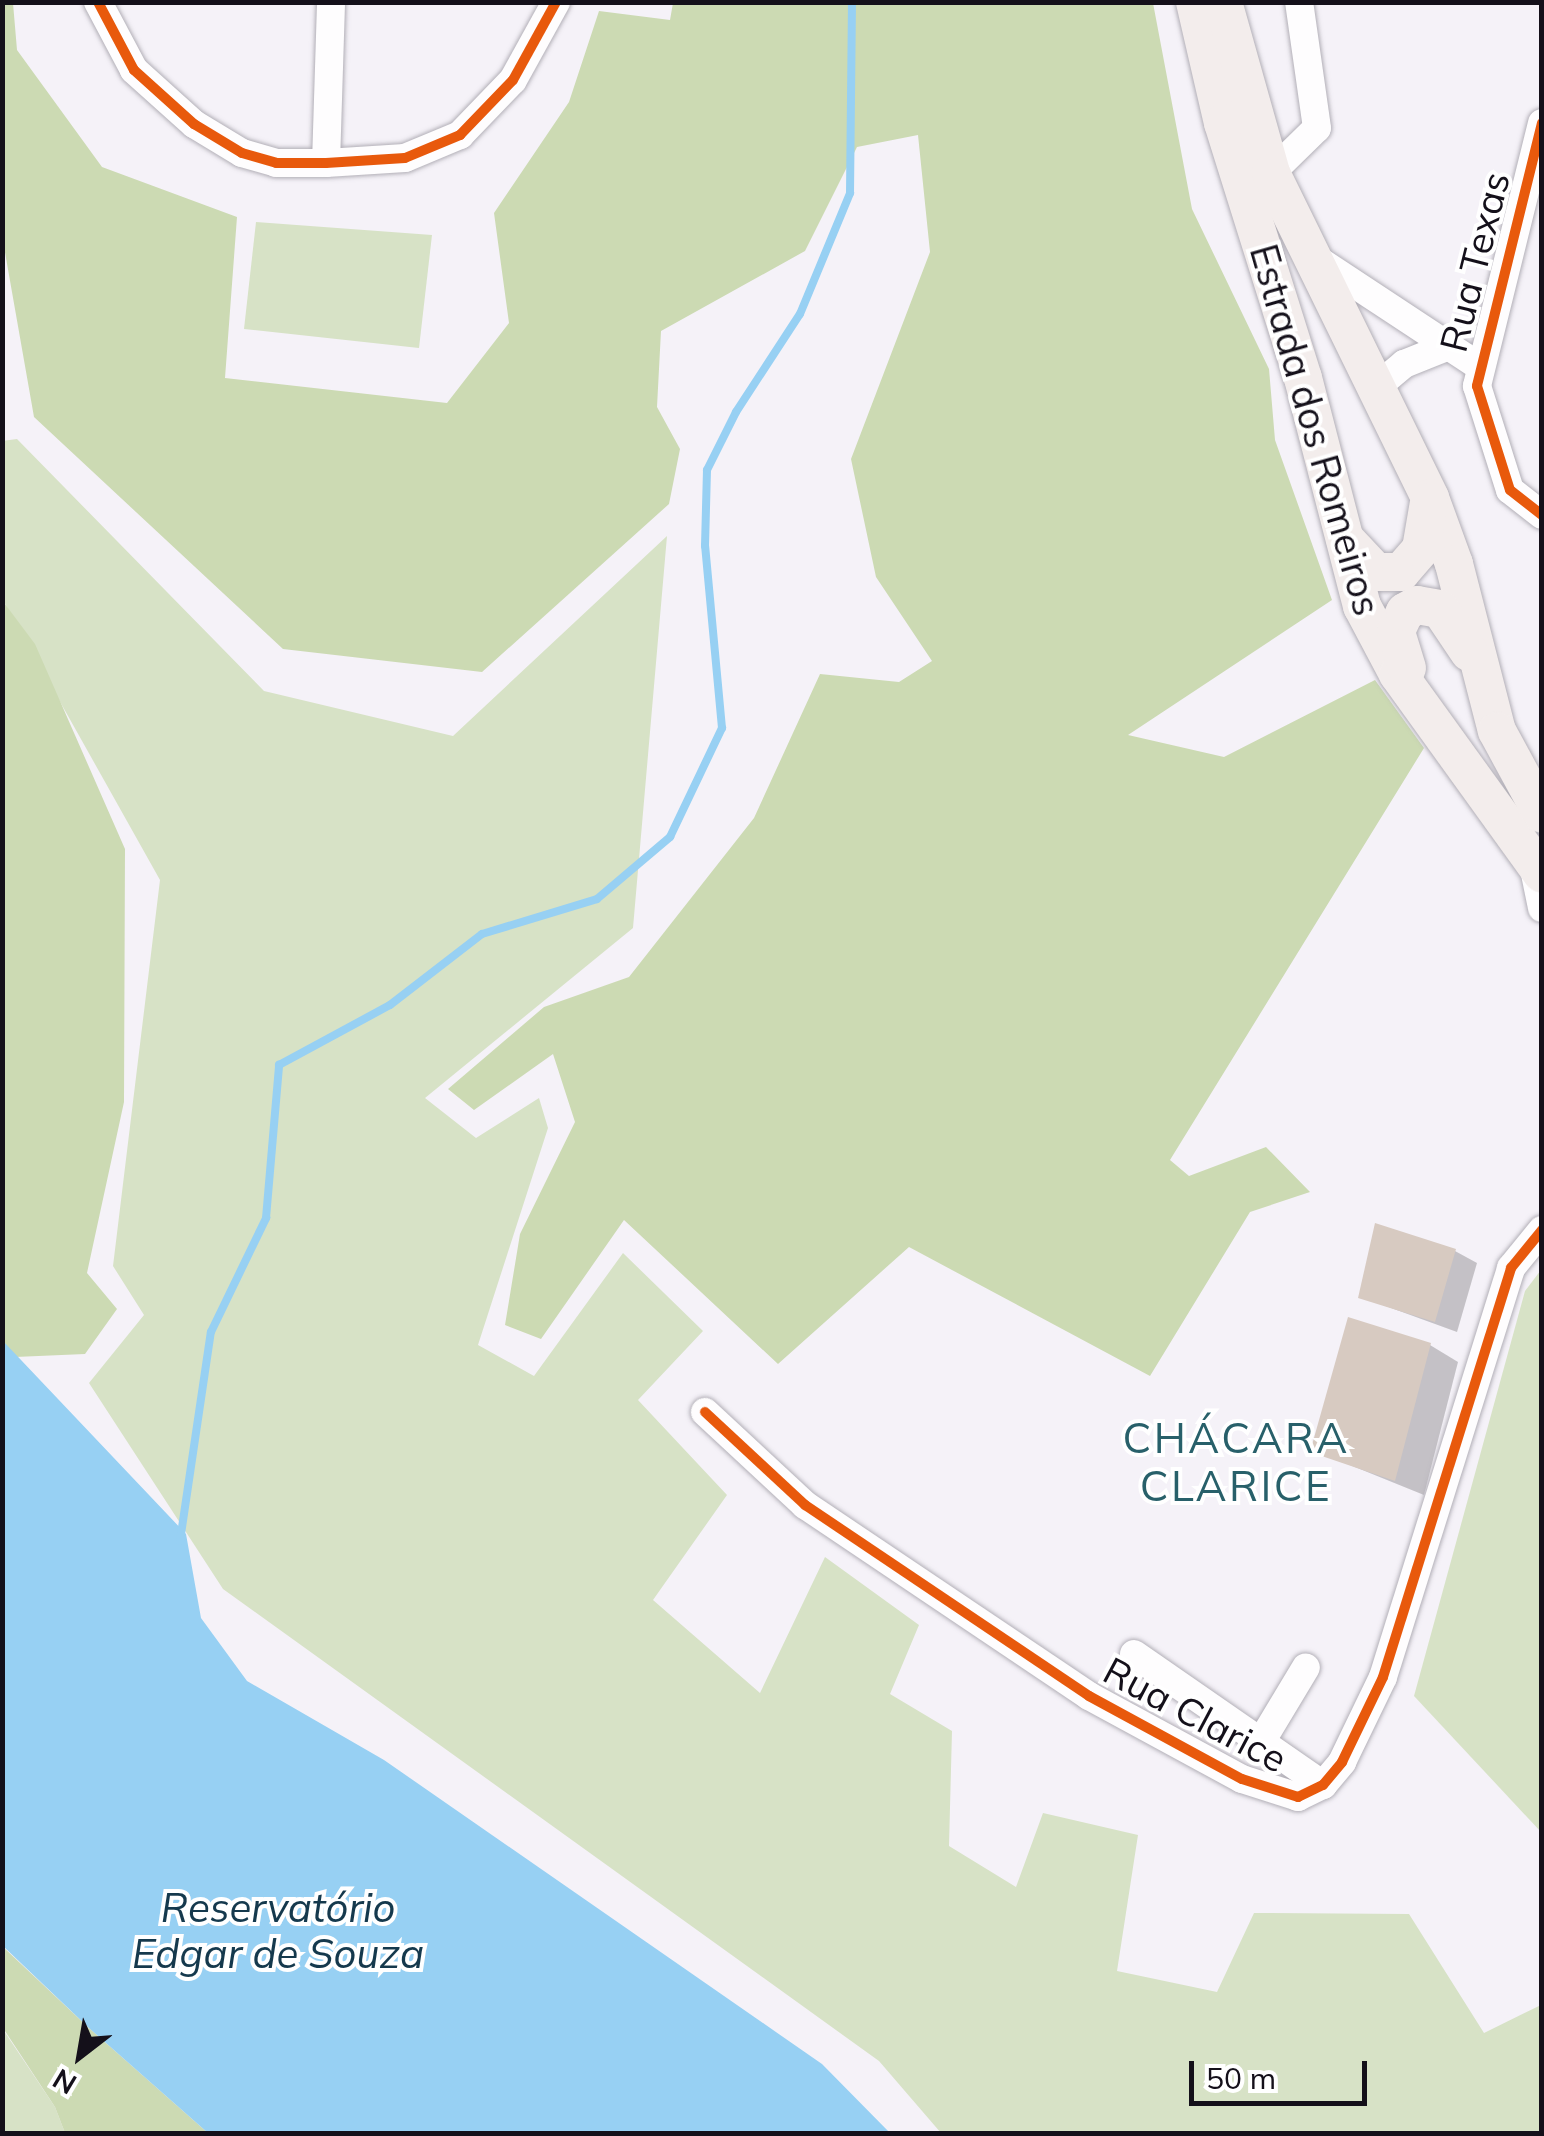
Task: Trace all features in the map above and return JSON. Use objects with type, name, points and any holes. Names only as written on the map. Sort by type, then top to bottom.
[{"type":"main road","name":"Estrada dos Romeiros","points":[[1195,2],[1223,123],[1303,378],[1338,529],[1362,606],[1419,704],[1538,869]]},
{"type":"main road","name":"Estrada dos Romeiros","points":[[1223,2],[1271,173],[1379,385],[1430,498],[1454,564],[1497,731],[1542,814]]},
{"type":"main road","points":[[1338,529],[1376,572],[1401,572],[1421,549],[1430,498]]},
{"type":"main road","points":[[1419,704],[1396,631],[1404,612],[1417,604],[1440,609],[1478,665]]},
{"type":"street","points":[[98,2],[134,70],[194,124],[259,158],[326,164],[405,158],[460,135],[513,80],[556,2]]},
{"type":"street","points":[[326,164],[332,2]]},
{"type":"street","points":[[1271,173],[1316,128],[1299,2]]},
{"type":"street","name":"Rua Texas","points":[[1542,123],[1479,366],[1478,398],[1510,490],[1542,515]]},
{"type":"street","points":[[1310,254],[1444,348],[1479,366]]},
{"type":"street","points":[[1379,385],[1404,364],[1444,348]]},
{"type":"street","points":[[1538,869],[1542,908]]},
{"type":"street","name":"Rua Clarice","points":[[705,1412],[805,1505],[1090,1696],[1265,1791],[1298,1798],[1323,1785],[1342,1762],[1383,1677],[1506,1283],[1518,1254],[1542,1230]]},
{"type":"street","points":[[1134,1654],[1323,1785]]},
{"type":"street","points":[[1261,1742],[1306,1667]]},
{"type":"green space","points":[[3,3],[13,3],[17,50],[102,167],[237,217],[225,378],[447,403],[509,323],[494,213],[569,102],[599,11],[670,20],[673,3],[1153,3],[1192,209],[1269,369],[1275,440],[1332,600],[1128,735],[1224,757],[1375,680],[1424,748],[1170,1160],[1189,1176],[1266,1147],[1310,1192],[1250,1212],[1150,1376],[909,1247],[778,1364],[624,1220],[541,1339],[505,1325],[520,1234],[575,1122],[553,1054],[474,1110],[448,1089],[544,1007],[629,977],[754,818],[820,674],[899,682],[932,661],[876,577],[851,459],[930,252],[918,135],[857,147],[805,251],[661,331],[657,407],[680,449],[669,504],[482,672],[283,649],[34,417],[3,241]]},
{"type":"green space","points":[[256,222],[432,235],[419,348],[244,329]]},
{"type":"green space","points":[[17,439],[264,691],[453,736],[667,536],[633,928],[425,1098],[476,1138],[539,1098],[548,1128],[478,1345],[534,1376],[623,1253],[703,1331],[638,1400],[727,1495],[653,1600],[760,1693],[825,1557],[919,1625],[890,1694],[952,1731],[949,1846],[1016,1887],[1043,1813],[1138,1835],[1117,1971],[1217,1992],[1254,1913],[1409,1914],[1484,2033],[1541,2005],[1541,2133],[941,2133],[879,2061],[223,1589],[89,1383],[144,1315],[113,1266],[160,880],[3,600],[2,441]]},
{"type":"green space","points":[[2,600],[35,644],[125,849],[124,1102],[87,1273],[117,1309],[85,1354],[15,1357],[3,1341]]},
{"type":"green space","points":[[1541,1270],[1541,1832],[1414,1696],[1525,1291]]},
{"type":"green space","points":[[2,1946],[208,2133],[65,2133],[55,2107],[3,2028]]},
{"type":"green space","points":[[2,2028],[55,2107],[65,2133],[3,2133]]},
{"type":"water","name":"Reservatório Edgar de Souza","points":[[3,1341],[186,1534],[201,1618],[247,1681],[384,1760],[822,2064],[890,2133],[208,2133],[89,2028],[3,1946]]},
{"type":"building","points":[[1375,1223],[1456,1249],[1435,1322],[1358,1298]]},
{"type":"building","points":[[1348,1317],[1431,1343],[1395,1481],[1310,1452]]},
{"type":"waterway","points":[[180,1541],[211,1332],[266,1218],[279,1065],[390,1005],[482,934],[597,899],[670,837],[722,728],[705,546],[707,470],[736,412],[800,314],[850,193],[852,2]]},
{"type":"cycle path","points":[[98,2],[134,70],[194,124],[242,153],[276,163],[405,158],[460,135],[513,80],[556,2]]},
{"type":"cycle path","points":[[1542,123],[1477,386],[1510,490],[1542,515]]},
{"type":"cycle path","points":[[705,1412],[805,1505],[1089,1696],[1242,1779],[1298,1797],[1323,1785],[1342,1762],[1383,1677],[1511,1268],[1542,1230]]},
{"type":"district","name":"CHÁCARA CLARICE","points":[[1236,1462]]}]
